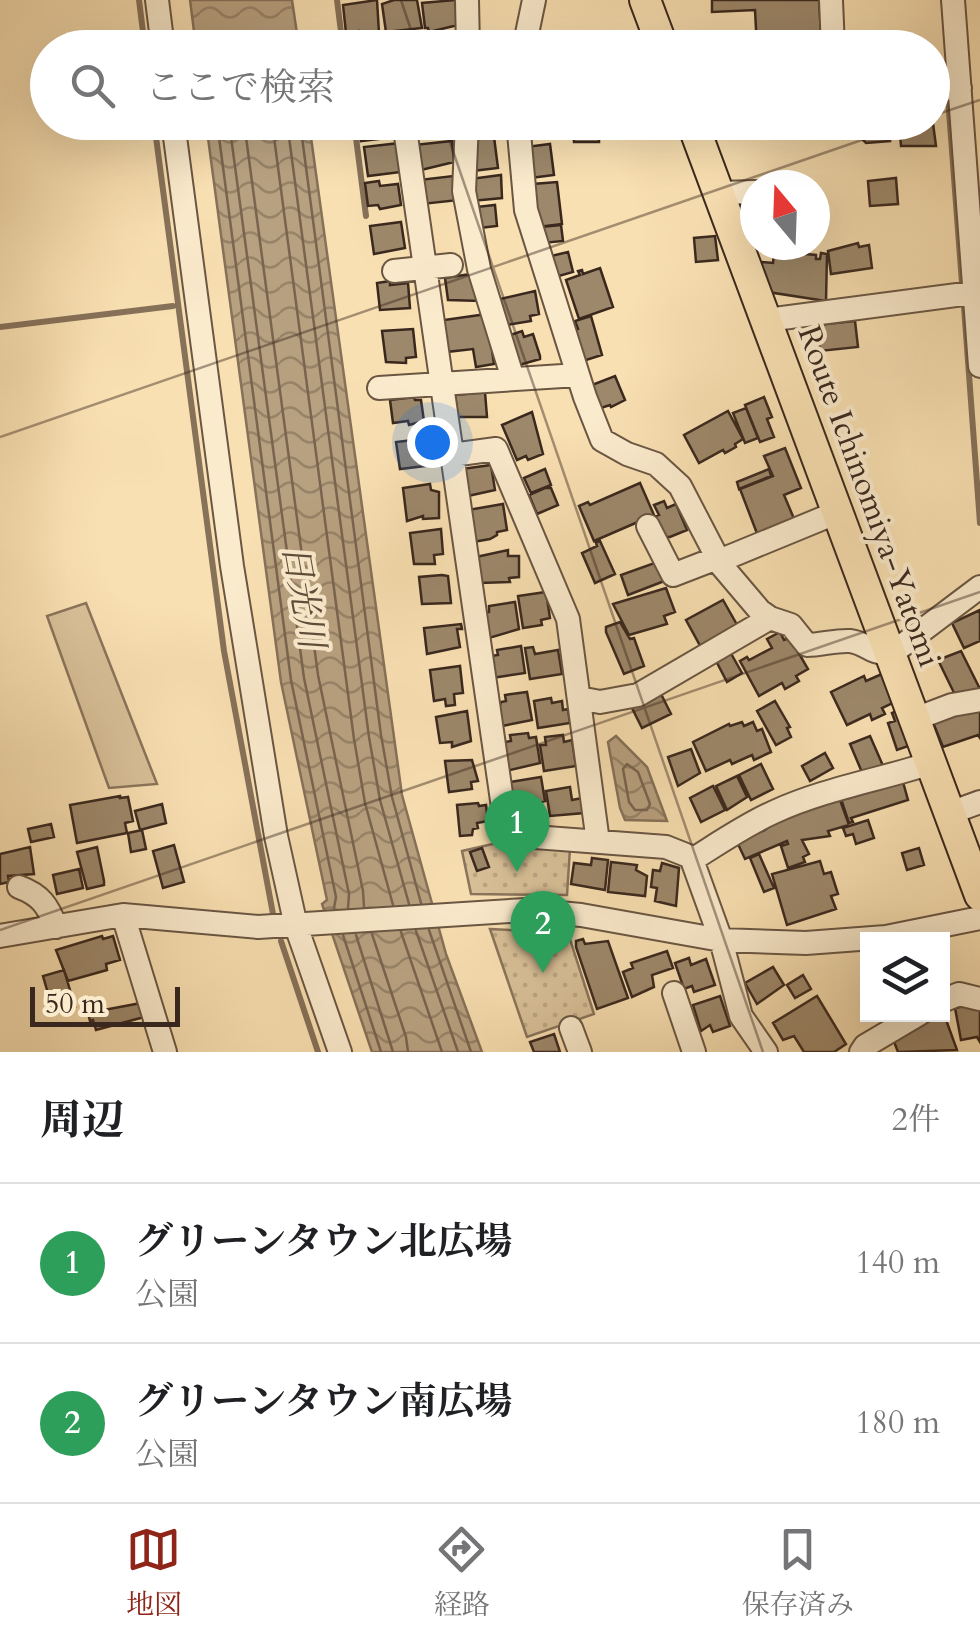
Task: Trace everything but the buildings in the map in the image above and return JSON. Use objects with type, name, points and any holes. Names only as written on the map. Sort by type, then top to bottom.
[{"type":"main road","points":[[645,0],[656,30]]},
{"type":"main road","name":"Route Ichinomiya-Yatomi","points":[[699,140],[980,895]]},
{"type":"street","points":[[158,0],[162,30]]},
{"type":"street","points":[[466,0],[467,30]]},
{"type":"street","points":[[528,30],[534,0]]},
{"type":"street","points":[[832,0],[833,30]]},
{"type":"street","points":[[953,0],[967,97],[980,366]]},
{"type":"street","points":[[175,140],[232,566],[276,836],[340,1052]]},
{"type":"street","points":[[407,140],[508,836],[666,847],[692,860],[721,940],[752,1052]]},
{"type":"street","points":[[466,140],[464,191],[479,269],[513,379]]},
{"type":"street","points":[[520,140],[526,210],[602,440],[656,464],[680,486],[718,560],[770,618],[791,625],[807,645],[845,640],[858,642],[874,653],[891,654],[980,587]]},
{"type":"street","points":[[719,194],[740,193]]},
{"type":"street","points":[[394,272],[451,265]]},
{"type":"street","points":[[767,320],[977,292]]},
{"type":"street","points":[[378,388],[578,375]]},
{"type":"street","points":[[452,455],[496,449],[568,619],[598,842]]},
{"type":"street","points":[[648,526],[672,575],[838,512]]},
{"type":"street","points":[[579,698],[600,702],[638,695],[770,618]]},
{"type":"street","points":[[915,718],[980,700]]},
{"type":"street","points":[[692,860],[774,812],[931,762]]},
{"type":"street","points":[[950,813],[980,802]]},
{"type":"street","points":[[18,888],[35,893],[48,907],[56,928]]},
{"type":"street","points":[[0,936],[123,915],[258,927],[526,910],[721,940],[806,943],[886,938],[980,918]]},
{"type":"street","points":[[123,915],[165,1052]]},
{"type":"street","points":[[674,993],[694,1052]]},
{"type":"street","points":[[950,998],[960,994],[980,999]]},
{"type":"street","points":[[742,1016],[766,1052]]},
{"type":"street","points":[[861,1052],[908,1022]]},
{"type":"street","points":[[571,1028],[580,1052]]},
{"type":"shaded area","points":[[86,603],[157,784],[109,788],[47,616]]},
{"type":"shaded area","points":[[497,843],[570,848],[567,895],[471,894],[462,851]]},
{"type":"shaded area","points":[[490,929],[568,933],[594,1014],[527,1037]]},
{"type":"water","points":[[190,0],[292,0],[296,30],[194,30]]},
{"type":"water","name":"日光川","points":[[208,140],[311,140],[402,795],[446,954],[482,1052],[372,1052],[322,904],[327,900],[281,682]]},
{"type":"water","points":[[616,736],[647,767],[667,821],[625,820],[608,742]]},
{"type":"waterway","points":[[139,0],[143,30]]},
{"type":"waterway","points":[[337,0],[341,30]]},
{"type":"waterway","points":[[950,124],[962,283]]},
{"type":"waterway","points":[[156,140],[224,651],[273,914]]},
{"type":"waterway","points":[[356,140],[366,216]]},
{"type":"waterway","points":[[0,327],[173,306]]},
{"type":"waterway","points":[[964,307],[980,523]]},
{"type":"waterway","points":[[281,941],[318,1052]]},
{"type":"place","name":"グリーンタウン北広場","points":[[517,872]]},
{"type":"place","name":"グリーンタウン南広場","points":[[543,973]]}]
